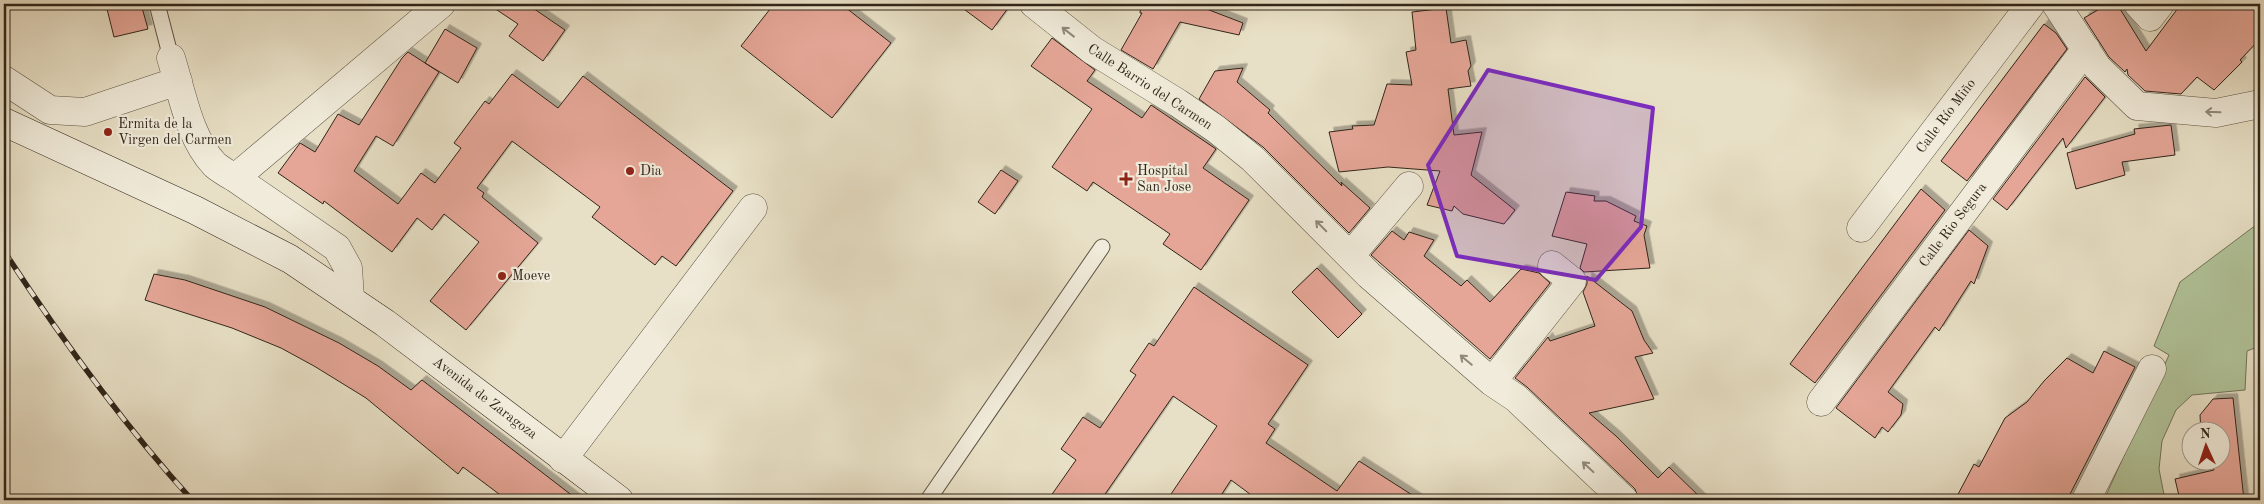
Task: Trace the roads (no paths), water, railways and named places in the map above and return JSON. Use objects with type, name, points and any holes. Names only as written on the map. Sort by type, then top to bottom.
[{"type":"street","points":[[235,178],[441,4]]},
{"type":"street","name":"Calle Barrio del Carmen","points":[[1034,4],[1092,50],[1178,103],[1216,129],[1253,159],[1369,275],[1492,382],[1516,398],[1624,500]]},
{"type":"street","name":"Calle Río Miño","points":[[1861,228],[2031,4]]},
{"type":"street","points":[[2056,4],[2097,67],[2137,106],[2216,113],[2260,104]]},
{"type":"street","points":[[2138,4],[2150,17],[2160,4]]},
{"type":"street","name":"Calle Rio Segura","points":[[1821,402],[2086,49]]},
{"type":"street","points":[[4,80],[50,110],[85,112],[174,70],[194,132],[206,154],[217,166],[337,248],[348,268],[350,298]]},
{"type":"street","name":"Avenida de Zaragoza","points":[[4,122],[241,232],[290,259],[350,298],[412,343],[619,500]]},
{"type":"street","points":[[1350,256],[1409,186]]},
{"type":"street","points":[[563,459],[753,208]]},
{"type":"street","points":[[1492,382],[1572,281],[1552,265]]},
{"type":"street","points":[[2086,500],[2152,369]]},
{"type":"lane","points":[[157,4],[174,70]]},
{"type":"lane","points":[[928,500],[1102,247]]},
{"type":"railway","points":[[4,251],[47,316],[93,379],[141,441],[192,500]]},
{"type":"place","name":"Ermita de la Virgen del Carmen","points":[[108,132]]},
{"type":"place","name":"Dia","points":[[630,171]]},
{"type":"place","name":"Hospital San Jose","points":[[1126,179]]},
{"type":"place","name":"Moeve","points":[[502,276]]}]
